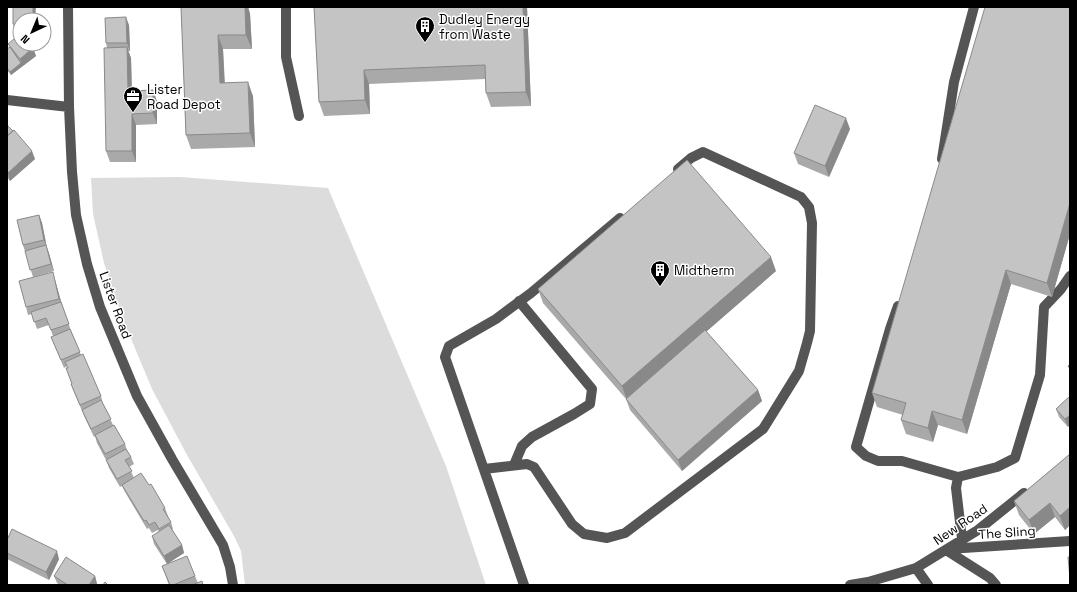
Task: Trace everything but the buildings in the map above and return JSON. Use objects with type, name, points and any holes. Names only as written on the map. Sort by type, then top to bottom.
[{"type":"street","name":"Lister Road","points":[[68,7],[69,107],[76,214],[87,264],[100,307],[137,396],[223,545],[230,567],[233,585]]},
{"type":"street","points":[[286,7],[286,57],[299,116]]},
{"type":"street","points":[[940,166],[954,82],[974,7]]},
{"type":"street","points":[[7,100],[69,107]]},
{"type":"street","points":[[484,470],[527,464],[534,467],[572,524],[584,534],[607,538],[625,533],[763,429],[799,371],[808,343],[810,331],[812,223],[809,207],[801,196],[703,152],[691,158],[673,173]]},
{"type":"street","points":[[524,585],[445,357],[449,346],[496,319],[531,293],[626,213]]},
{"type":"street","points":[[902,294],[890,329],[856,447],[866,456],[878,461],[902,461],[958,477],[997,467],[1015,458],[1040,375],[1044,307],[1061,289],[1070,276]]},
{"type":"street","points":[[514,465],[522,446],[532,437],[590,404],[592,389],[519,301]]},
{"type":"street","points":[[958,477],[956,488],[962,540]]},
{"type":"street","name":"New Road","points":[[850,585],[868,582],[916,568],[978,530],[1033,486]]},
{"type":"street","name":"The Sling","points":[[946,550],[1070,541]]},
{"type":"street","points":[[946,550],[990,578],[996,585]]},
{"type":"street","points":[[916,568],[928,585]]},
{"type":"shaded area","points":[[180,177],[328,188],[446,466],[486,585],[245,585],[241,551],[152,389],[122,317],[104,263],[93,214],[91,178]]},
{"type":"place","name":"Dudley Energy from Waste","points":[[425,43]]},
{"type":"place","name":"Lister Road Depot","points":[[133,113]]},
{"type":"place","name":"Midtherm","points":[[660,287]]}]
